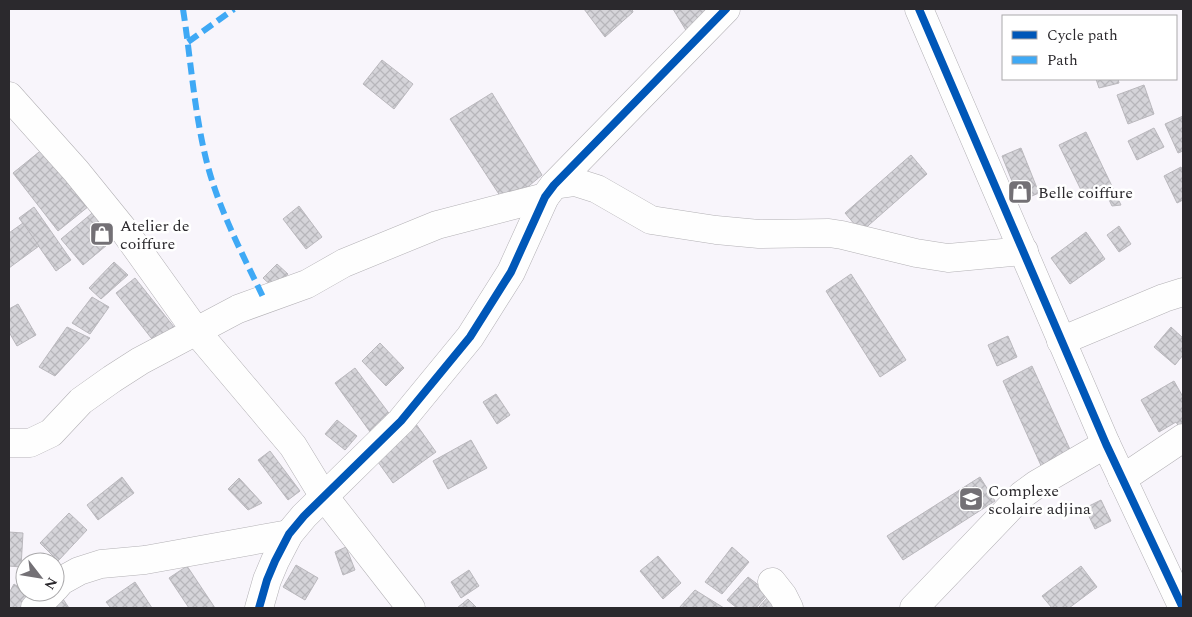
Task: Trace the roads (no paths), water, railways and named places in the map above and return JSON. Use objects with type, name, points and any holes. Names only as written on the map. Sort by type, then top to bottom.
[{"type":"street","points":[[259,608],[269,574],[289,534],[323,495],[401,421],[470,337],[511,272],[550,191],[726,9]]},
{"type":"street","points":[[919,9],[1106,444],[1183,608]]},
{"type":"street","points":[[9,96],[123,229],[196,331],[293,446],[323,495],[411,608]]},
{"type":"street","points":[[9,443],[30,443],[51,433],[81,401],[112,379],[140,361],[238,309],[307,284],[344,264],[437,225],[575,182],[597,189],[651,220],[716,230],[759,234],[829,233],[916,253],[948,258],[1024,251]]},
{"type":"street","points":[[1061,341],[1164,298],[1183,292]]},
{"type":"street","points":[[1122,479],[1183,438]]},
{"type":"street","points":[[914,608],[1022,495],[1037,484],[1106,444]]},
{"type":"street","points":[[65,580],[79,571],[101,564],[146,560],[289,534]]},
{"type":"street","points":[[772,582],[790,608]]},
{"type":"place","name":"Belle coiffure","points":[[1020,192]]},
{"type":"place","name":"Atelier de coiffure","points":[[102,234]]},
{"type":"place","name":"Complexe scolaire adjina","points":[[971,499]]}]
